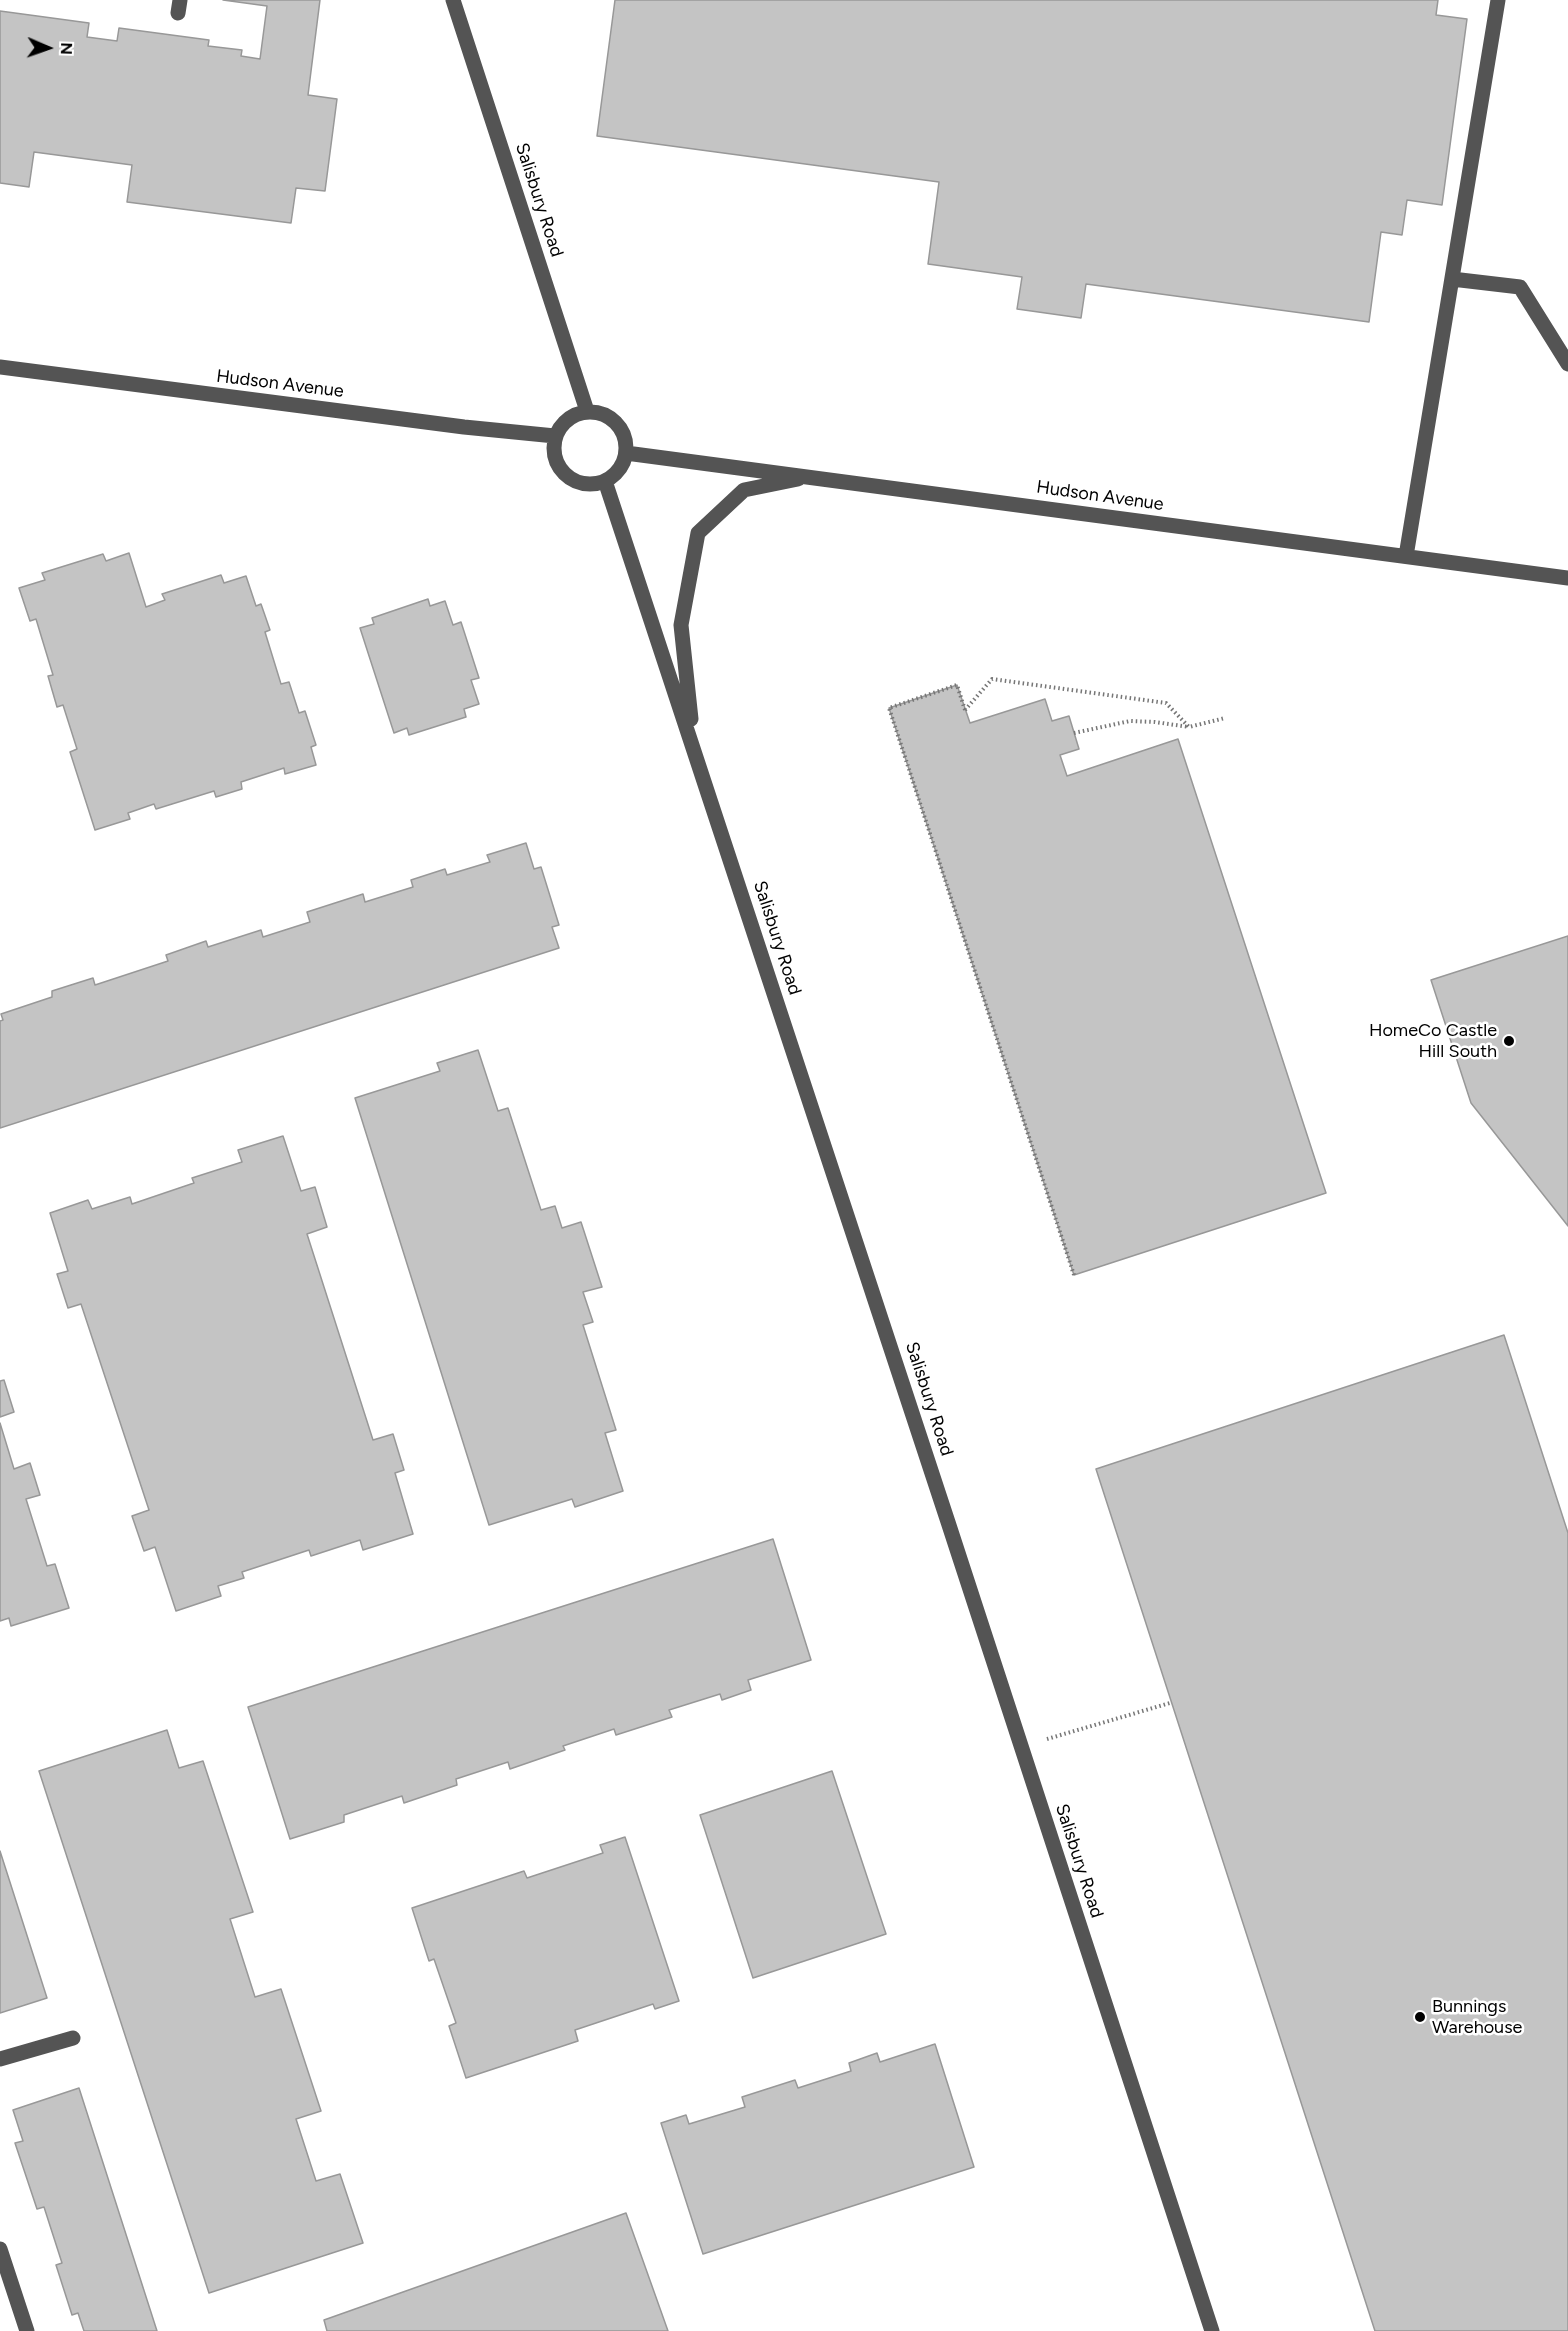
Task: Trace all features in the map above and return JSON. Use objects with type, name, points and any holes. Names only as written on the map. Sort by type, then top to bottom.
[{"type":"street","name":"Salisbury Road","points":[[453,0],[587,411]]},
{"type":"street","points":[[1406,556],[1498,0]]},
{"type":"street","points":[[1452,279],[1520,287],[1568,364]]},
{"type":"street","name":"Hudson Avenue","points":[[0,368],[464,427],[555,436]]},
{"type":"street","points":[[587,411],[608,416],[616,423],[626,441],[623,464],[605,481],[582,484],[571,479],[556,460],[555,436],[568,419],[587,411]]},
{"type":"street","name":"Hudson Avenue","points":[[626,453],[1568,578]]},
{"type":"street","points":[[693,748],[681,625],[698,533],[744,490],[810,477]]},
{"type":"street","name":"Salisbury Road","points":[[605,481],[1212,2331]]},
{"type":"street","points":[[0,2059],[73,2038]]},
{"type":"street","points":[[0,2249],[27,2331]]},
{"type":"path","points":[[1074,1275],[889,708],[957,685],[965,710],[992,679],[1166,703],[1189,727]]},
{"type":"path","points":[[1074,733],[1130,721],[1189,727],[1225,718]]},
{"type":"path","points":[[1021,1746],[1170,1703]]},
{"type":"building","points":[[223,0],[320,0],[308,95],[337,99],[325,191],[296,188],[291,223],[127,202],[132,165],[34,152],[29,187],[0,183],[0,11],[89,23],[87,37],[117,41],[119,28],[209,40],[208,46],[242,50],[241,56],[260,59],[267,6]]},
{"type":"building","points":[[615,0],[1438,0],[1436,15],[1467,19],[1442,205],[1407,200],[1402,235],[1381,232],[1369,322],[1086,284],[1081,318],[1017,309],[1022,277],[928,264],[939,182],[597,136]]},
{"type":"building","points":[[129,553],[146,607],[165,600],[162,594],[221,575],[224,583],[246,576],[256,606],[261,604],[270,630],[265,632],[281,684],[289,682],[299,713],[305,711],[316,745],[311,747],[316,765],[285,774],[284,768],[241,782],[242,789],[216,797],[214,791],[156,809],[154,804],[128,813],[130,819],[95,830],[70,752],[77,749],[63,705],[57,707],[48,676],[53,675],[36,619],[30,621],[19,588],[45,580],[42,573],[103,554],[106,561]]},
{"type":"building","points":[[428,599],[430,606],[445,601],[453,625],[461,622],[479,678],[471,680],[479,704],[464,709],[466,717],[409,735],[407,728],[394,733],[360,628],[374,624],[372,618]]},
{"type":"building","points":[[957,685],[970,723],[1045,699],[1052,721],[1069,716],[1079,749],[1060,755],[1067,776],[1178,739],[1326,1193],[1074,1275],[889,708]]},
{"type":"building","points":[[526,843],[534,869],[541,867],[559,925],[552,927],[559,948],[0,1128],[0,1021],[3,1020],[1,1014],[52,997],[52,991],[93,978],[95,985],[168,961],[166,955],[206,941],[208,947],[261,930],[263,937],[310,922],[307,912],[363,894],[365,902],[413,887],[411,880],[445,869],[447,875],[490,862],[487,855]]},
{"type":"building","name":"HomeCo Castle Hill South","points":[[1568,936],[1568,1226],[1471,1103],[1431,980]]},
{"type":"building","points":[[478,1050],[498,1111],[508,1108],[541,1210],[555,1206],[562,1228],[581,1222],[602,1287],[583,1292],[593,1322],[583,1325],[616,1430],[605,1433],[623,1491],[575,1507],[572,1499],[489,1525],[355,1098],[440,1071],[437,1063]]},
{"type":"building","points":[[283,1136],[301,1191],[315,1187],[327,1227],[307,1234],[373,1440],[393,1434],[404,1470],[395,1473],[413,1534],[363,1550],[360,1540],[311,1556],[309,1550],[242,1572],[244,1578],[218,1586],[221,1596],[176,1611],[155,1547],[144,1551],[132,1516],[149,1510],[81,1304],[68,1308],[57,1274],[68,1271],[50,1213],[88,1200],[92,1209],[130,1197],[132,1204],[194,1183],[192,1178],[242,1162],[238,1150]]},
{"type":"building","name":"Bunnings Warehouse","points":[[1504,1335],[1568,1533],[1568,2331],[1375,2331],[1096,1469]]},
{"type":"building","points":[[4,1380],[14,1412],[0,1417],[0,1381]]},
{"type":"building","points":[[0,1423],[14,1469],[30,1463],[40,1495],[26,1499],[47,1566],[55,1564],[69,1608],[11,1626],[9,1618],[0,1621]]},
{"type":"building","points":[[773,1539],[811,1660],[748,1680],[751,1690],[722,1700],[720,1694],[669,1710],[672,1717],[616,1735],[614,1729],[563,1746],[565,1750],[510,1769],[508,1762],[456,1779],[457,1785],[404,1803],[402,1796],[344,1815],[344,1822],[290,1839],[248,1707]]},
{"type":"building","points":[[167,1730],[179,1768],[203,1761],[253,1912],[230,1919],[255,1997],[281,1989],[321,2111],[296,2119],[316,2181],[340,2174],[363,2243],[209,2293],[39,1771]]},
{"type":"building","points":[[832,1771],[886,1934],[753,1978],[700,1815]]},
{"type":"building","points":[[625,1837],[679,2001],[655,2009],[653,2004],[575,2030],[578,2041],[466,2078],[449,2026],[456,2023],[434,1959],[429,1961],[412,1908],[524,1871],[527,1878],[603,1853],[600,1845]]},
{"type":"building","points":[[0,1851],[47,1998],[0,2013]]},
{"type":"building","points":[[935,2044],[974,2167],[703,2254],[661,2123],[686,2115],[689,2124],[745,2107],[742,2097],[795,2080],[798,2088],[851,2071],[849,2063],[877,2053],[880,2062]]},
{"type":"building","points":[[79,2088],[157,2331],[84,2331],[78,2313],[72,2315],[56,2265],[62,2263],[44,2207],[37,2209],[15,2143],[23,2141],[13,2110]]},
{"type":"building","points":[[626,2213],[668,2331],[327,2331],[324,2320]]},
{"type":"place","name":"HomeCo Castle Hill South","points":[[1509,1041]]},
{"type":"place","name":"Bunnings Warehouse","points":[[1420,2017]]}]
